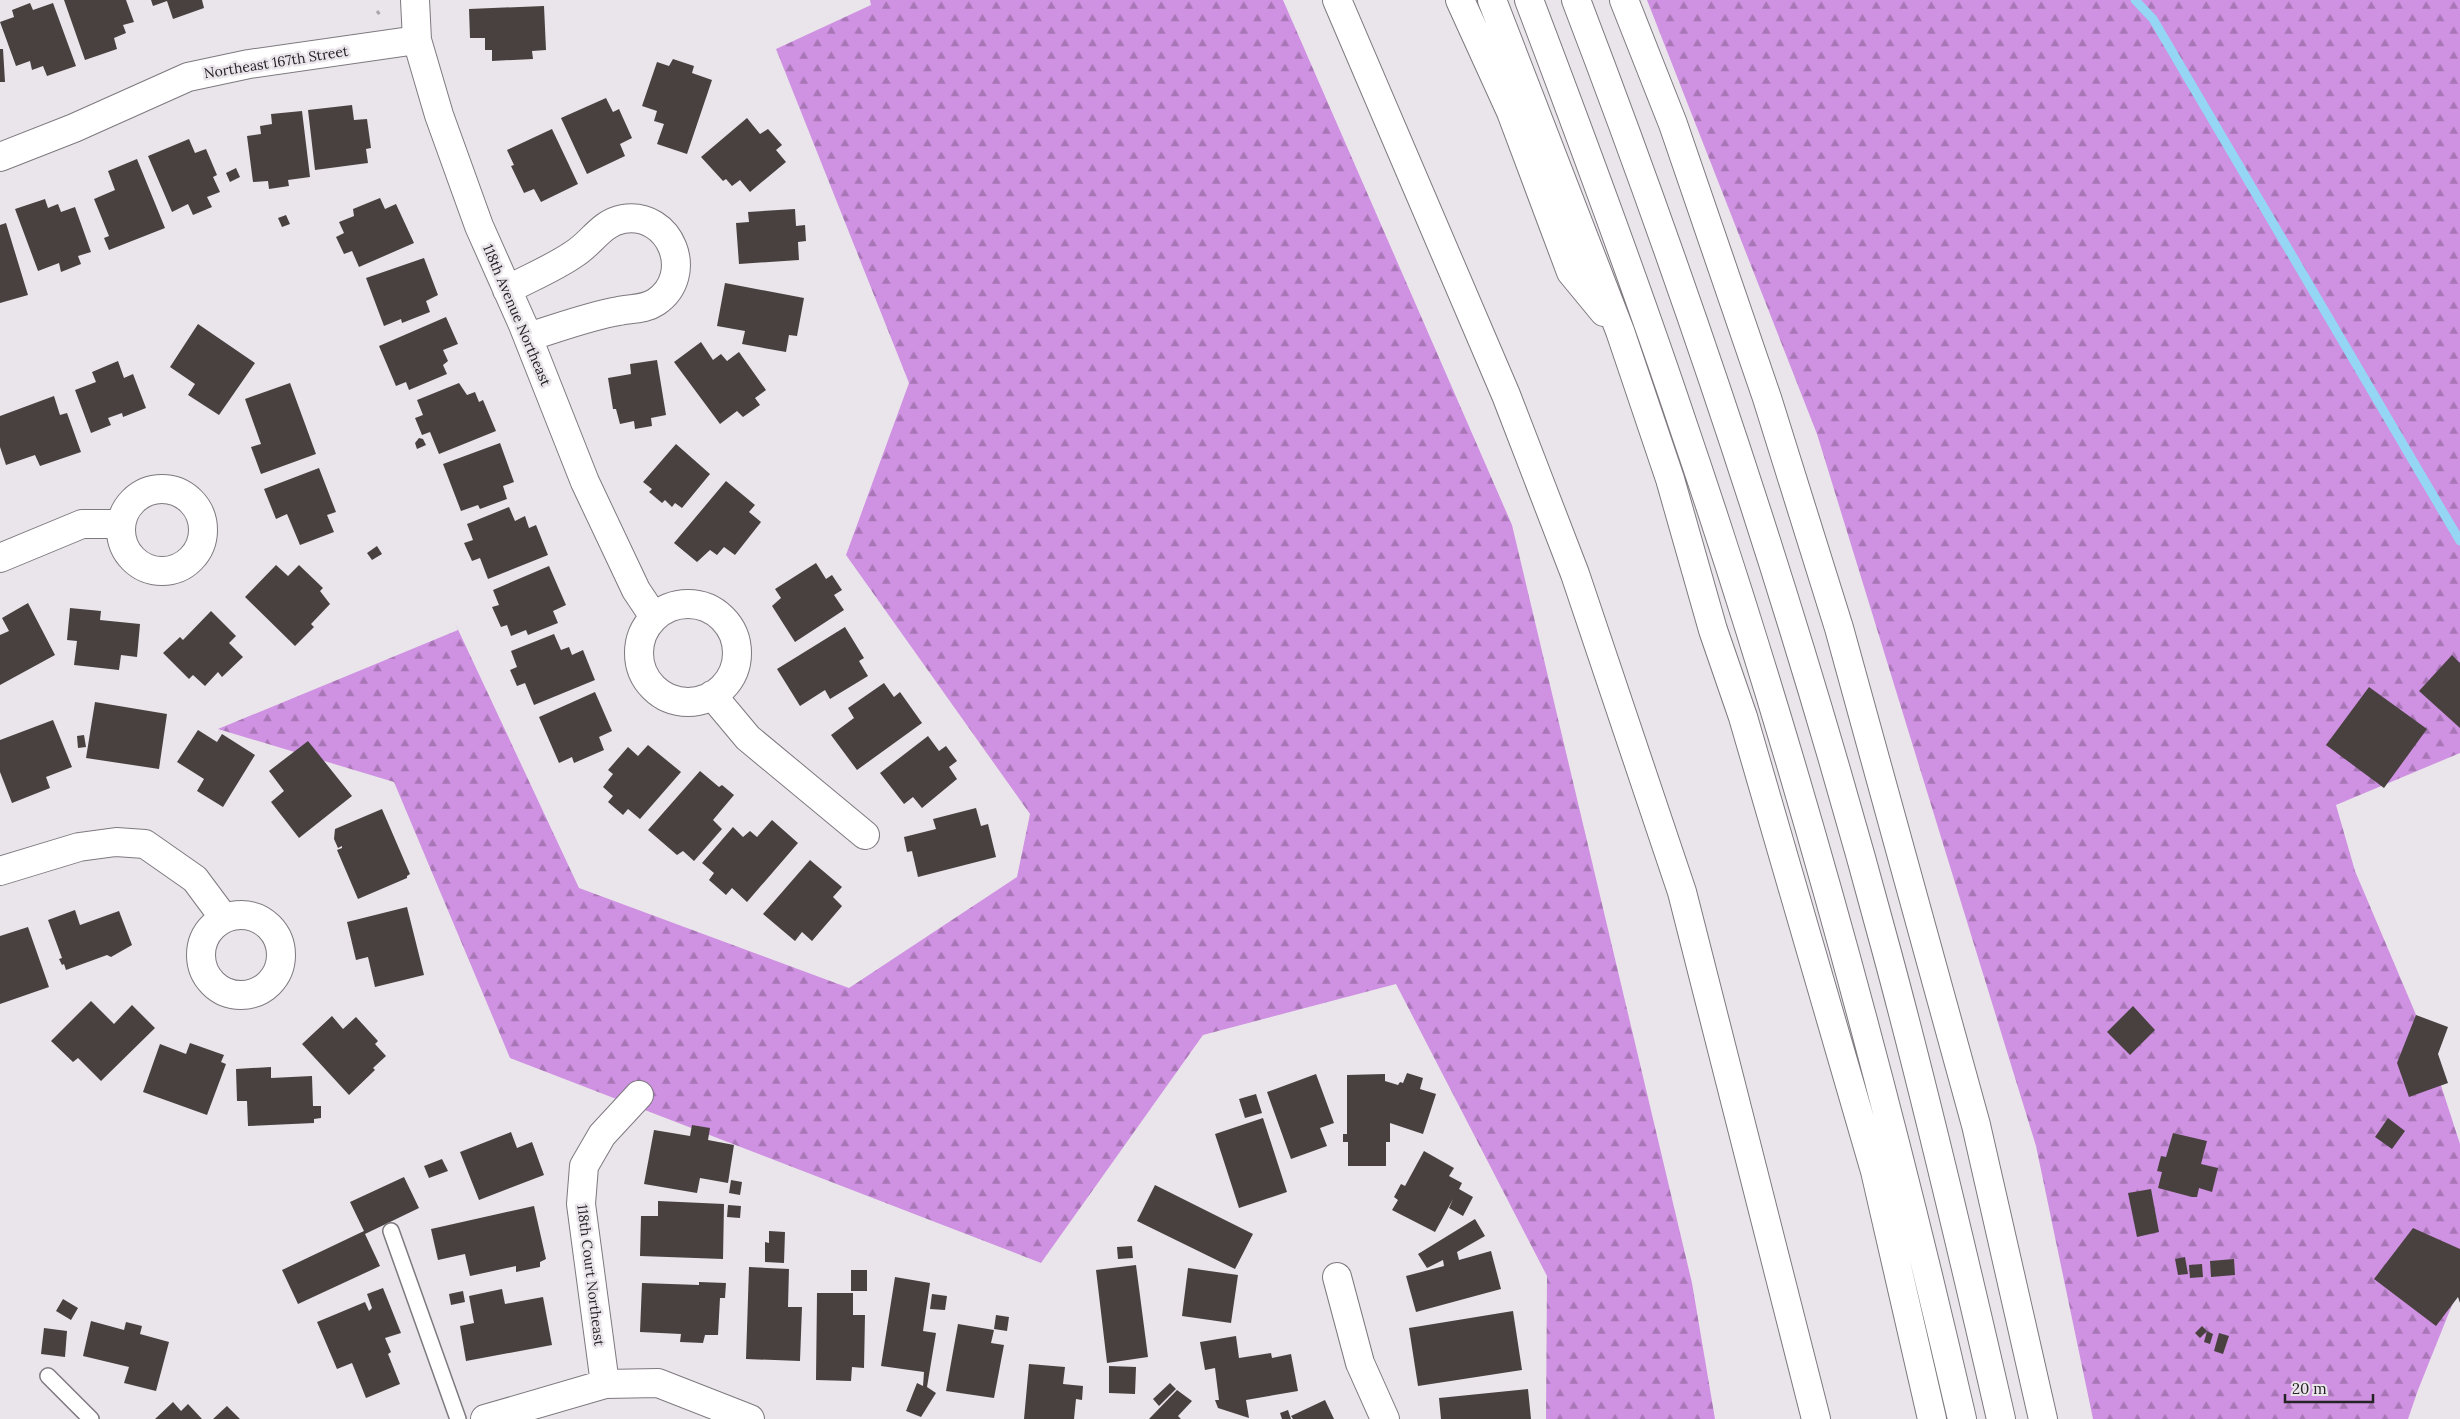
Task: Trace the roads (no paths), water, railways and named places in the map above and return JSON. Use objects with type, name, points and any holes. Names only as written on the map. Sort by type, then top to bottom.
[{"type":"main road","name":"118th Avenue Northeast","points":[[415,0],[418,40],[440,115],[479,226],[528,337],[585,482],[636,590],[654,617]]},
{"type":"main road","points":[[1337,0],[1506,395],[1581,593],[1682,892],[1816,1419]]},
{"type":"main road","points":[[1460,0],[1511,112],[1571,272],[1620,331]]},
{"type":"main road","points":[[1492,0],[1620,331],[1670,479],[1714,630],[1743,717],[1875,1171],[1932,1419]]},
{"type":"main road","points":[[1529,0],[1600,190],[1685,430],[1781,733],[1829,896],[1885,1103],[1917,1225],[1962,1419]]},
{"type":"main road","points":[[1576,0],[1658,220],[1791,620],[1886,948],[1967,1267],[2001,1419]]},
{"type":"main road","points":[[1624,0],[1672,124],[1748,344],[1839,628],[1976,1125],[2043,1419]]},
{"type":"main road","name":"Northeast 167th Street","points":[[0,157],[74,128],[188,77],[249,64],[418,40]]},
{"type":"main road","points":[[507,290],[576,254],[598,231],[609,223],[622,219],[635,218],[660,228],[669,238],[675,250],[676,274],[664,296],[655,303],[644,308],[619,310],[528,337]]},
{"type":"main road","points":[[0,558],[82,524],[120,524]]},
{"type":"main road","points":[[693,604],[713,611],[728,625],[737,651],[735,665],[730,678],[721,689],[696,702],[669,699],[657,692],[647,681],[641,669],[639,655],[640,641],[654,617],[666,609],[693,604]]},
{"type":"main road","points":[[712,695],[748,738],[864,834]]},
{"type":"main road","points":[[0,871],[79,847],[116,842],[145,844],[195,879],[224,918]]},
{"type":"main road","name":"118th Court Northeast","points":[[605,1384],[581,1204],[584,1166],[602,1135],[639,1095]]},
{"type":"main road","points":[[1337,1277],[1360,1363],[1385,1419]]},
{"type":"main road","points":[[485,1419],[605,1384],[658,1383],[750,1419]]},
{"type":"lane","points":[[391,1231],[458,1419]]},
{"type":"lane","points":[[48,1376],[90,1419]]},
{"type":"waterway","points":[[2135,0],[2153,19],[2460,541]]}]
